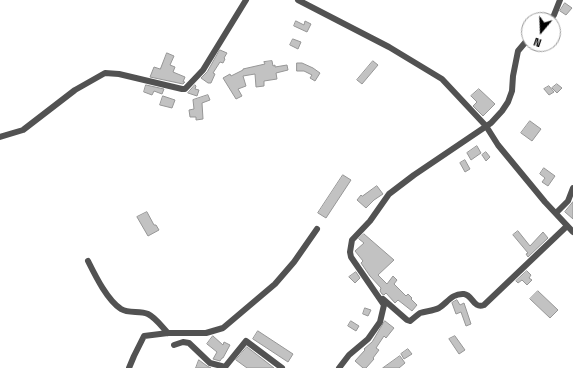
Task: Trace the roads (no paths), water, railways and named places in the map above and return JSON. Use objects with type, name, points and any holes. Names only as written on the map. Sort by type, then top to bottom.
[{"type":"street","points":[[0,137],[23,130],[75,90],[105,73],[119,74],[185,89],[203,70],[246,0]]},
{"type":"street","points":[[298,0],[389,47],[442,80],[486,126],[498,145],[573,232]]},
{"type":"street","points":[[556,12],[560,0]]},
{"type":"street","points":[[339,368],[349,356],[368,339],[380,322],[384,305],[351,257],[350,252],[352,240],[370,221],[389,194],[414,175],[486,126],[502,111],[508,102],[512,91],[513,76],[518,51],[521,47]]},
{"type":"street","points":[[556,213],[568,201],[573,188]]},
{"type":"street","points":[[377,294],[408,321],[412,320],[419,314],[437,309],[451,298],[462,294],[467,295],[475,305],[482,306],[568,226]]},
{"type":"street","points":[[129,368],[144,336],[206,333],[223,328],[275,284],[294,262],[317,229]]},
{"type":"street","points":[[88,261],[99,284],[119,307],[127,312],[147,314],[155,319],[168,334]]},
{"type":"street","points":[[174,346],[183,342],[189,343],[207,361],[223,367],[230,366],[246,342],[282,368]]}]
